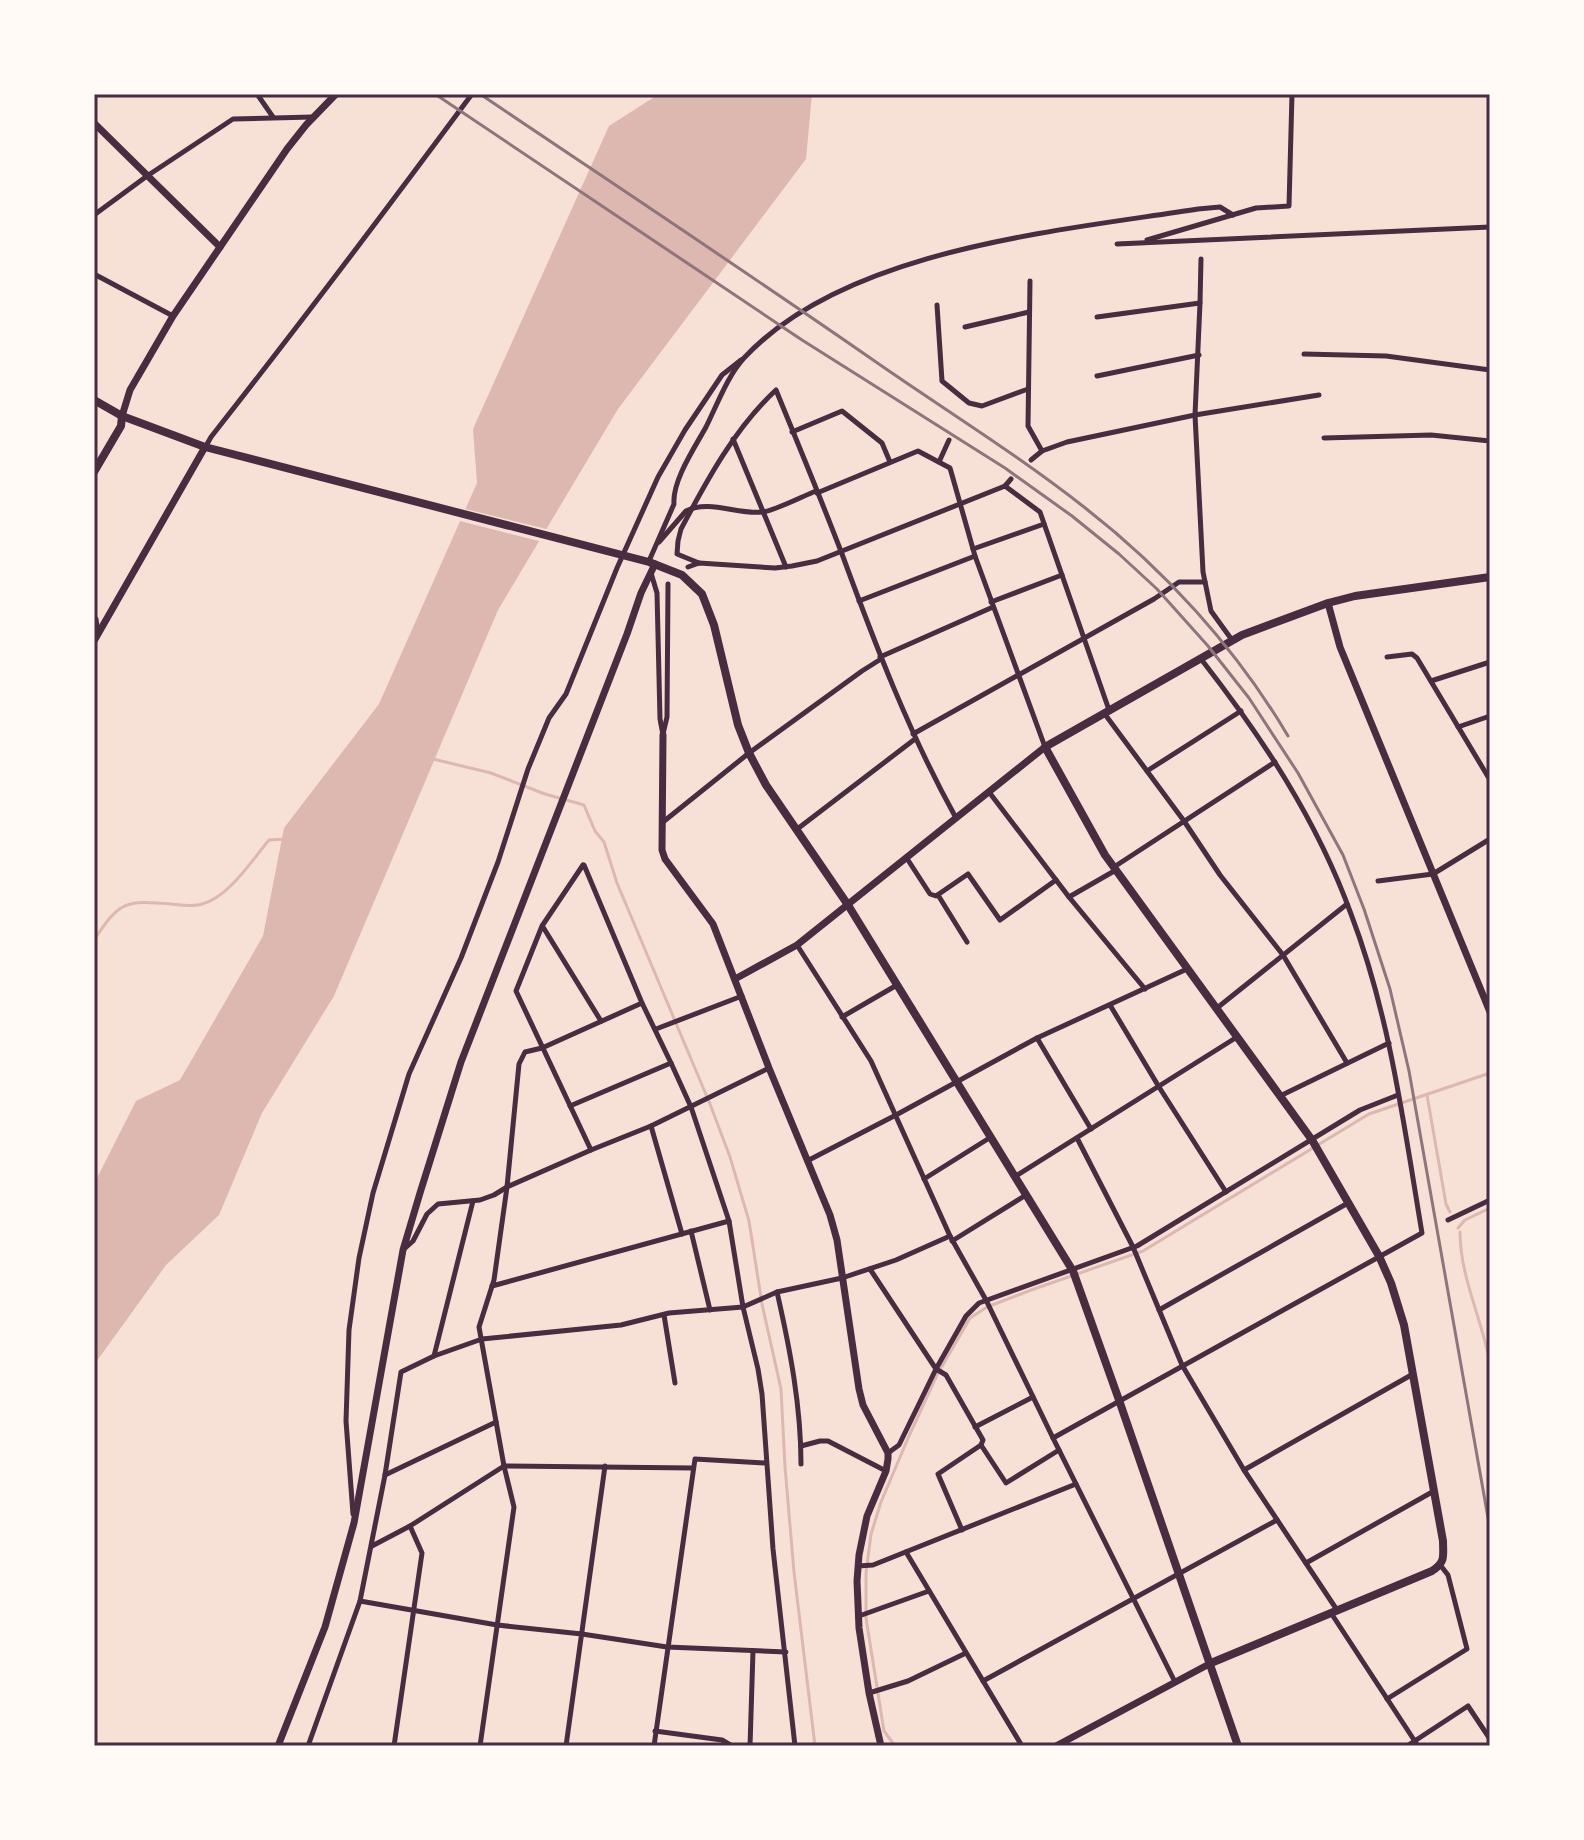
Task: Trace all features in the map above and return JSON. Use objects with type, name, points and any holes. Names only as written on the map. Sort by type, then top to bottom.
[{"type":"main road","points":[[94,400],[122,416],[210,448],[649,565],[682,575],[698,588],[714,625],[738,725],[766,785],[898,985],[1027,1194],[1081,1290],[1211,1663],[1236,1745]]},
{"type":"main road","points":[[94,472],[121,426],[122,416]]},
{"type":"main road","points":[[1211,1663],[1441,1566],[1443,1541],[1413,1374],[1400,1308],[1379,1256],[1315,1145],[1115,869],[1045,747],[1242,635],[1355,596],[1490,577]]},
{"type":"street","points":[[257,94],[274,118]]},
{"type":"street","points":[[122,416],[130,390],[173,316],[287,149],[312,117],[336,94]]},
{"type":"street","points":[[96,638],[210,448],[211,437],[472,94]]},
{"type":"street","points":[[1136,243],[1256,208],[1289,206],[1292,94]]},
{"type":"street","points":[[94,215],[233,119],[312,117]]},
{"type":"street","points":[[94,123],[220,247]]},
{"type":"street","points":[[354,1523],[346,1421],[349,1330],[359,1258],[373,1193],[409,1074],[461,958],[549,718],[566,694],[658,477],[685,430],[722,375],[786,321],[844,288],[964,249],[1039,233],[1209,208],[1220,207],[1233,215]]},
{"type":"street","points":[[1117,244],[1490,227]]},
{"type":"street","points":[[1201,259],[1195,415],[1203,572],[1211,611],[1232,640]]},
{"type":"street","points":[[94,274],[173,316]]},
{"type":"street","points":[[1030,281],[1028,426],[1042,451]]},
{"type":"street","points":[[1097,317],[1200,303]]},
{"type":"street","points":[[937,305],[942,381],[969,403],[982,406],[1028,389]]},
{"type":"street","points":[[965,327],[1029,312]]},
{"type":"street","points":[[1304,354],[1386,356],[1490,370]]},
{"type":"street","points":[[1097,376],[1199,355]]},
{"type":"street","points":[[278,1746],[325,1627],[354,1523],[403,1250],[461,1062],[627,634],[649,565],[674,504],[673,498],[683,470],[741,360]]},
{"type":"street","points":[[956,818],[914,736],[880,658],[841,552],[776,390],[733,439],[681,529],[677,554],[699,563],[786,567],[841,552],[1005,486],[1011,479]]},
{"type":"street","points":[[1031,460],[1042,451],[1067,442],[1195,415],[1319,395]]},
{"type":"street","points":[[968,412],[974,404]]},
{"type":"street","points":[[792,432],[842,411],[882,443],[890,462]]},
{"type":"street","points":[[1324,438],[1431,435],[1490,441]]},
{"type":"street","points":[[733,439],[786,567]]},
{"type":"street","points":[[939,462],[949,440]]},
{"type":"street","points":[[656,546],[692,508],[763,512],[918,451],[950,468],[975,556],[1045,747],[797,945],[735,979]]},
{"type":"street","points":[[1005,486],[1040,512],[1107,712],[1220,875],[1283,955],[1347,1063]]},
{"type":"street","points":[[973,549],[1044,524]]},
{"type":"street","points":[[859,601],[975,556]]},
{"type":"street","points":[[688,567],[699,563]]},
{"type":"street","points":[[649,565],[657,593],[663,735],[662,850],[665,859],[713,924],[830,1215],[837,1240],[859,1389],[866,1412],[888,1453],[886,1471],[867,1516],[857,1581],[858,1616],[869,1693],[881,1746]]},
{"type":"street","points":[[662,822],[749,753],[880,658],[1062,575]]},
{"type":"street","points":[[796,830],[914,736],[1179,582],[1205,582]]},
{"type":"street","points":[[663,735],[667,717],[668,584]]},
{"type":"street","points":[[1328,603],[1340,647],[1490,1012]]},
{"type":"street","points":[[94,618],[96,638]]},
{"type":"street","points":[[1387,657],[1412,654],[1417,658],[1489,776]]},
{"type":"street","points":[[1053,1438],[1422,1233],[1389,1043],[1371,974],[1347,904],[1346,891],[1275,762],[1201,658]]},
{"type":"street","points":[[1431,681],[1490,662]]},
{"type":"street","points":[[1147,771],[1241,711]]},
{"type":"street","points":[[1458,727],[1490,716]]},
{"type":"street","points":[[1069,897],[1275,762]]},
{"type":"street","points":[[989,791],[1069,897],[1145,989]]},
{"type":"street","points":[[1378,881],[1433,874],[1490,839]]},
{"type":"street","points":[[906,857],[930,894],[938,895],[968,874],[1000,920],[1056,880]]},
{"type":"street","points":[[591,1150],[516,991],[542,926],[584,865],[642,1003],[691,1107],[729,1221],[762,1394],[773,1549],[795,1746]]},
{"type":"street","points":[[938,895],[967,942]]},
{"type":"street","points":[[1216,1009],[1347,904]]},
{"type":"street","points":[[542,926],[601,1021]]},
{"type":"street","points":[[797,945],[871,1061],[951,1238],[986,1300],[1175,1682]]},
{"type":"street","points":[[807,1161],[1037,1038],[1187,969]]},
{"type":"street","points":[[842,1017],[898,985]]},
{"type":"street","points":[[656,1029],[742,996]]},
{"type":"street","points":[[480,1746],[514,1507],[479,1327],[492,1286],[507,1187],[519,1064],[525,1052],[542,1048],[642,1003]]},
{"type":"street","points":[[1110,1005],[1226,1192]]},
{"type":"street","points":[[1016,1176],[1237,1037]]},
{"type":"street","points":[[1037,1038],[1091,1129]]},
{"type":"street","points":[[1280,1096],[1389,1043]]},
{"type":"street","points":[[570,1106],[671,1063]]},
{"type":"street","points":[[403,1250],[413,1241],[432,1208],[438,1204],[473,1201],[494,1195],[651,1126],[769,1068]]},
{"type":"street","points":[[888,1453],[899,1445],[936,1369],[973,1308],[986,1300],[1133,1247],[1226,1192],[1315,1145],[1360,1110],[1398,1095]]},
{"type":"street","points":[[651,1126],[682,1234]]},
{"type":"street","points":[[924,1179],[991,1137]]},
{"type":"street","points":[[1077,1138],[1133,1247],[1182,1365],[1244,1470],[1306,1563],[1416,1744]]},
{"type":"street","points":[[308,1746],[360,1601],[385,1475],[401,1372],[482,1339],[621,1325],[664,1315],[743,1307],[777,1292],[842,1278],[896,1260],[951,1238],[1027,1194]]},
{"type":"street","points":[[1448,1220],[1490,1200]]},
{"type":"street","points":[[434,1356],[473,1201]]},
{"type":"street","points":[[1159,1310],[1349,1203]]},
{"type":"street","points":[[492,1286],[729,1221]]},
{"type":"street","points":[[691,1231],[710,1310]]},
{"type":"street","points":[[870,1269],[936,1369],[946,1375],[983,1440],[981,1445],[938,1474],[962,1530]]},
{"type":"street","points":[[777,1292],[799,1410],[801,1464]]},
{"type":"street","points":[[664,1315],[675,1383]]},
{"type":"street","points":[[1244,1470],[1413,1374]]},
{"type":"street","points":[[975,1427],[1033,1397]]},
{"type":"street","points":[[385,1475],[496,1422]]},
{"type":"street","points":[[801,1446],[828,1441],[886,1471]]},
{"type":"street","points":[[981,1445],[1006,1483],[1059,1450]]},
{"type":"street","points":[[654,1746],[695,1459],[766,1463]]},
{"type":"street","points":[[372,1546],[410,1526],[504,1466],[693,1468]]},
{"type":"street","points":[[566,1746],[605,1466]]},
{"type":"street","points":[[858,1566],[873,1565],[1076,1484]]},
{"type":"street","points":[[1306,1563],[1434,1490]]},
{"type":"street","points":[[983,1681],[1277,1520]]},
{"type":"street","points":[[394,1746],[422,1553],[410,1526]]},
{"type":"street","points":[[906,1552],[1022,1746]]},
{"type":"street","points":[[1387,1699],[1467,1649],[1448,1575],[1441,1566]]},
{"type":"street","points":[[858,1616],[929,1591]]},
{"type":"street","points":[[360,1601],[497,1625],[667,1647],[786,1652]]},
{"type":"street","points":[[750,1746],[753,1651]]},
{"type":"street","points":[[869,1693],[908,1681],[966,1653]]},
{"type":"street","points":[[1056,1746],[1211,1663]]},
{"type":"street","points":[[1407,1746],[1416,1744],[1468,1706],[1490,1739]]},
{"type":"street","points":[[655,1731],[722,1740],[732,1746]]},
{"type":"shaded area","points":[[659,94],[812,94],[806,159],[618,409],[498,610],[334,996],[262,1113],[219,1215],[166,1265],[94,1365],[94,1184],[136,1101],[180,1080],[263,936],[284,828],[379,704],[477,483],[473,429],[609,126]]},
{"type":"pier","points":[[461,508],[550,530],[543,542],[456,520]]},
{"type":"waterway","points":[[433,759],[491,773],[584,805],[595,831],[604,842],[617,883],[710,1104],[749,1221],[762,1304],[781,1389],[794,1572],[815,1746]]},
{"type":"waterway","points":[[94,940],[118,910],[133,903],[195,905],[212,900],[239,877],[269,840],[286,839]]},
{"type":"waterway","points":[[895,1746],[884,1731],[866,1618],[866,1573],[871,1534],[909,1436],[937,1375],[970,1318],[987,1307],[1143,1251],[1369,1114],[1490,1073]]},
{"type":"waterway","points":[[1427,1095],[1450,1212]]},
{"type":"waterway","points":[[1458,1228],[1465,1220],[1490,1208]]},
{"type":"waterway","points":[[1460,1232],[1467,1282],[1490,1363]]},
{"type":"railway","points":[[435,94],[802,340],[1005,468],[1072,516],[1157,589],[1249,698],[1298,773],[1343,855],[1390,989],[1409,1071],[1490,1529]]},
{"type":"railway","points":[[480,94],[1007,451],[1084,507],[1170,584],[1222,641],[1268,703],[1288,736]]}]
